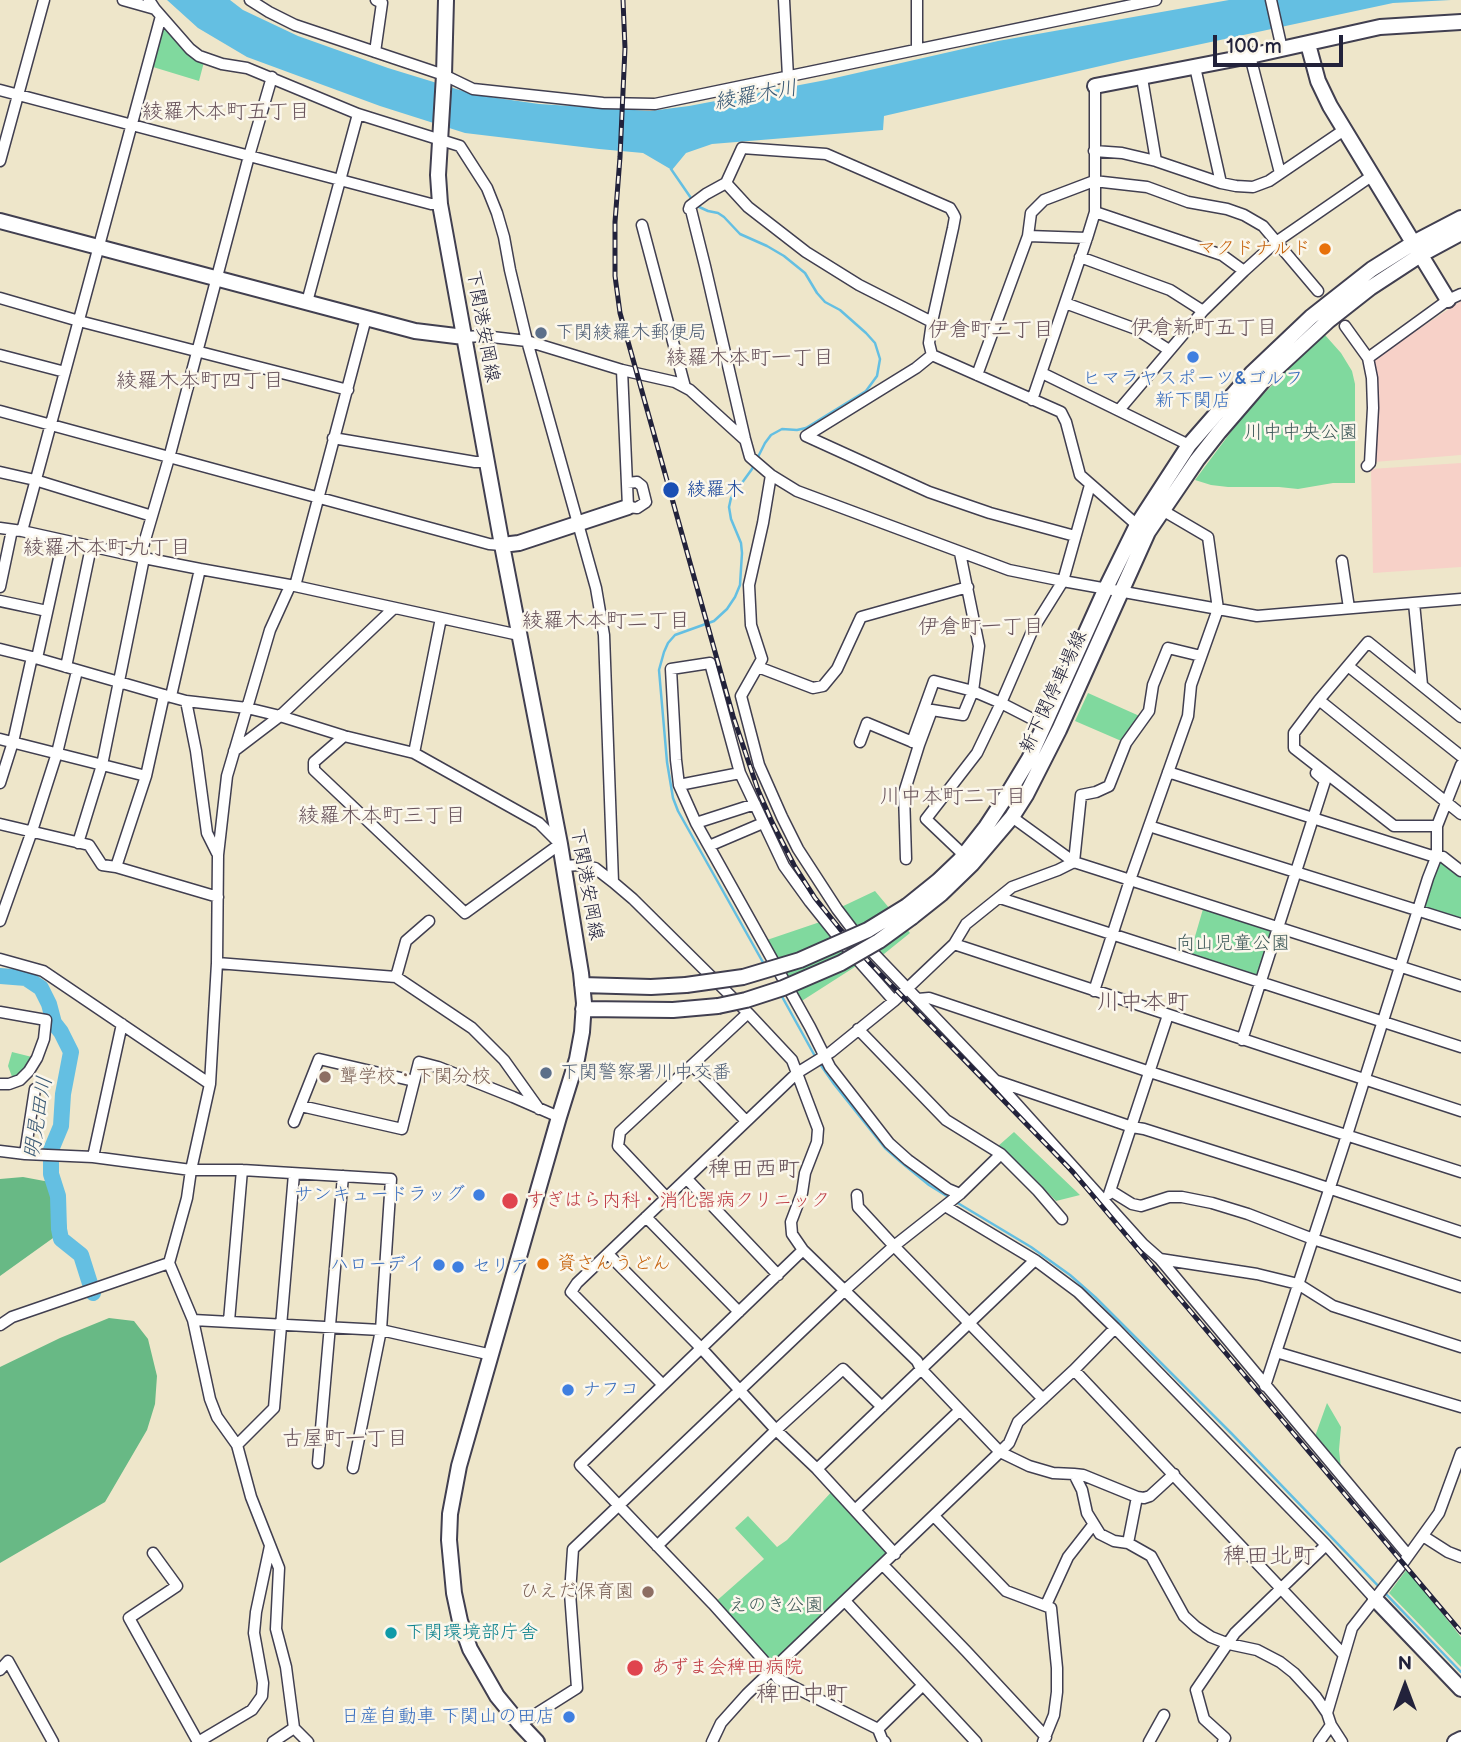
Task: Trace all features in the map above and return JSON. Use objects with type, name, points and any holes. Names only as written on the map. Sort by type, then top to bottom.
[{"type":"main road","name":"下関港安岡線","points":[[446,0],[438,175],[440,204],[560,844],[582,985],[582,1032],[577,1059],[459,1466],[450,1514],[450,1563],[454,1593],[470,1649],[497,1696],[537,1742]]},
{"type":"main road","points":[[1096,86],[1308,44],[1380,26],[1461,22]]},
{"type":"main road","points":[[1308,44],[1318,81],[1344,130],[1418,248],[1455,297]]},
{"type":"main road","name":"新下関停車場線","points":[[968,859],[1029,759],[1113,590],[1162,510],[1219,432],[1272,372],[1328,321],[1418,248],[1461,218]]},
{"type":"main road","points":[[0,221],[415,331],[464,337]]},
{"type":"main road","name":"新下関停車場線","points":[[583,1009],[673,1010],[718,1006],[746,1000],[821,972],[879,941],[938,881],[968,859],[1012,817],[1026,795],[1054,741],[1137,525],[1189,445],[1252,373],[1311,317],[1372,270],[1418,248],[1461,233]]},
{"type":"main road","points":[[502,545],[519,543],[628,507]]},
{"type":"main road","name":"新下関停車場線","points":[[582,985],[651,987],[744,977],[800,960],[909,912]]},
{"type":"main road","points":[[1376,1597],[1461,1689]]},
{"type":"main road","points":[[1455,1742],[1461,1739]]},
{"type":"street","points":[[0,160],[44,0]]},
{"type":"street","points":[[123,0],[155,8],[199,56],[222,64],[247,68],[358,114],[440,137],[460,146],[487,188],[504,237],[527,341],[596,588],[604,635],[613,882]]},
{"type":"street","points":[[250,0],[295,24],[375,51],[472,89],[603,103],[656,104],[1156,0]]},
{"type":"street","points":[[375,51],[382,3],[376,0]]},
{"type":"street","points":[[784,0],[788,77]]},
{"type":"street","points":[[917,0],[917,49]]},
{"type":"street","points":[[1271,0],[1282,49]]},
{"type":"street","points":[[0,587],[35,480],[79,321],[131,124],[155,8]]},
{"type":"street","points":[[1250,56],[1280,173]]},
{"type":"street","points":[[1195,67],[1221,183]]},
{"type":"street","points":[[78,842],[102,765],[152,516],[248,156],[272,77]]},
{"type":"street","points":[[1142,78],[1156,162]]},
{"type":"street","points":[[1032,400],[1095,212],[1096,86]]},
{"type":"street","points":[[0,90],[431,204],[440,204]]},
{"type":"street","points":[[307,302],[358,114]]},
{"type":"street","points":[[1094,151],[1122,153],[1221,183],[1253,187],[1269,181],[1344,130]]},
{"type":"street","points":[[932,355],[929,343],[932,322],[955,217],[950,208],[826,154],[742,148],[726,183],[690,206],[745,439],[752,458],[760,467],[797,491],[1009,570],[1257,616],[1461,599]]},
{"type":"street","points":[[1119,410],[1203,311],[1244,271],[1276,242],[1373,175]]},
{"type":"street","points":[[977,375],[1028,236],[1031,213],[1044,200],[1094,181],[1147,187],[1188,202],[1244,215],[1263,226],[1318,291]]},
{"type":"street","points":[[726,183],[748,207],[806,252],[859,285],[932,322]]},
{"type":"street","points":[[1095,212],[1222,255],[1244,271]]},
{"type":"street","points":[[642,225],[685,387]]},
{"type":"street","points":[[1028,236],[1087,238]]},
{"type":"street","points":[[1080,257],[1170,290],[1203,311]]},
{"type":"street","points":[[1368,358],[1455,297]]},
{"type":"street","points":[[0,298],[348,390]]},
{"type":"street","points":[[1065,303],[1136,329],[1169,350]]},
{"type":"street","points":[[308,1742],[294,1728],[286,1667],[276,1629],[279,1568],[251,1497],[237,1445],[216,1417],[193,1320],[169,1263],[187,1198],[210,1084],[217,963],[218,855],[227,776],[270,630],[293,586],[366,318]]},
{"type":"street","points":[[1345,326],[1368,358],[1372,378],[1370,463],[1367,466]]},
{"type":"street","points":[[464,337],[483,336],[527,341],[622,370],[675,382],[685,387],[745,439]]},
{"type":"street","points":[[0,355],[65,372]]},
{"type":"street","points":[[932,355],[1061,412],[1080,475],[1137,525]]},
{"type":"street","points":[[932,355],[916,368],[806,436],[929,492],[990,513],[1075,536]]},
{"type":"street","points":[[622,370],[628,507],[637,508],[646,502],[642,486],[637,482],[627,483]]},
{"type":"street","points":[[1042,373],[1189,445]]},
{"type":"street","points":[[0,411],[489,544],[502,545]]},
{"type":"street","points":[[333,438],[487,462]]},
{"type":"street","points":[[0,472],[152,516]]},
{"type":"street","points":[[771,475],[749,585],[751,625],[762,659],[741,696],[759,765],[798,849],[859,938],[996,1081],[1143,1244],[1160,1259],[1408,1555]]},
{"type":"street","points":[[968,859],[926,818],[977,753],[1032,629],[1063,581],[1090,485]]},
{"type":"street","points":[[1094,991],[1188,716],[1191,685],[1218,609],[1208,537],[1162,510]]},
{"type":"street","points":[[0,528],[293,586],[519,635]]},
{"type":"street","points":[[0,783],[47,611],[63,540]]},
{"type":"street","points":[[66,667],[91,547]]},
{"type":"street","points":[[916,743],[932,710],[963,715],[973,691],[979,646],[960,553]]},
{"type":"street","points":[[1342,561],[1349,608]]},
{"type":"street","points":[[116,867],[146,776],[200,569]]},
{"type":"street","points":[[758,667],[813,688],[823,686],[838,668],[861,617],[968,587]]},
{"type":"street","points":[[0,601],[47,611]]},
{"type":"street","points":[[1414,603],[1422,685]]},
{"type":"street","points":[[234,751],[279,716],[394,608]]},
{"type":"street","points":[[414,753],[440,618]]},
{"type":"street","points":[[1437,826],[1394,826],[1294,748],[1294,733],[1368,642],[1461,717]]},
{"type":"street","points":[[1074,862],[1081,795],[1109,786],[1126,743],[1149,711],[1153,685],[1168,648],[1200,656]]},
{"type":"street","points":[[0,649],[186,701],[247,708],[414,753],[539,823],[560,844],[465,913],[314,770],[314,762],[344,736]]},
{"type":"street","points":[[894,1001],[810,902],[784,866],[740,773],[710,663],[671,668],[679,785],[696,823],[810,1027],[820,1059],[830,1067],[889,1143],[908,1160],[958,1195]]},
{"type":"street","points":[[1348,666],[1461,756]]},
{"type":"street","points":[[0,921],[33,831],[57,753],[77,671]]},
{"type":"street","points":[[905,859],[904,793],[934,681],[973,691],[1044,725]]},
{"type":"street","points":[[1319,700],[1461,814]]},
{"type":"street","points":[[186,701],[207,833],[218,855]]},
{"type":"street","points":[[860,742],[867,723],[916,743]]},
{"type":"street","points":[[0,738],[146,776]]},
{"type":"street","points":[[1242,1040],[1325,781],[1308,766],[1303,755]]},
{"type":"street","points":[[1265,1386],[1437,855],[1437,826],[1461,765]]},
{"type":"street","points":[[1168,772],[1429,855],[1443,856],[1461,871]]},
{"type":"street","points":[[679,785],[740,773]]},
{"type":"street","points":[[696,823],[755,804]]},
{"type":"street","points":[[1012,817],[1074,862],[1461,986]]},
{"type":"street","points":[[709,846],[763,823]]},
{"type":"street","points":[[0,824],[89,845],[102,865],[218,897]]},
{"type":"street","points":[[1149,826],[1461,924]]},
{"type":"street","points":[[662,1384],[572,1292],[577,1283],[797,1073],[820,1059],[894,1001],[954,944],[966,924],[1012,887],[1074,862]]},
{"type":"street","points":[[564,866],[580,864],[595,868],[633,899],[792,1060],[818,1129],[817,1142],[791,1222],[792,1234],[803,1250],[917,1362],[1000,1452],[1029,1466],[1053,1473],[1083,1475],[1137,1497],[1150,1496],[1174,1474]]},
{"type":"street","points":[[1000,898],[1461,1047]]},
{"type":"street","points":[[396,978],[406,941],[429,921]]},
{"type":"street","points":[[954,944],[1461,1111]]},
{"type":"street","points":[[0,959],[43,971],[210,1084]]},
{"type":"street","points":[[217,963],[396,978],[472,1028],[504,1060],[538,1109]]},
{"type":"street","points":[[918,999],[929,998],[1461,1172]]},
{"type":"street","points":[[0,1012],[46,1020],[44,1039],[29,1071],[20,1080],[0,1084]]},
{"type":"street","points":[[666,1197],[618,1146],[620,1132],[748,1013]]},
{"type":"street","points":[[1106,1201],[1168,1016]]},
{"type":"street","points":[[93,1157],[122,1024]]},
{"type":"street","points":[[858,1029],[946,1120],[1001,1154],[1062,1219]]},
{"type":"street","points":[[294,1122],[319,1059],[414,1081]]},
{"type":"street","points":[[301,1107],[402,1129],[419,1062],[438,1067],[559,1117]]},
{"type":"street","points":[[692,1065],[746,1121]]},
{"type":"street","points":[[996,1081],[1461,1232]]},
{"type":"street","points":[[24,1154],[35,1089]]},
{"type":"street","points":[[0,1151],[93,1157],[191,1170],[242,1170],[391,1179],[381,1330],[353,1468]]},
{"type":"street","points":[[520,1724],[577,1688],[570,1593],[573,1549],[845,1290],[894,1246],[958,1195],[1001,1154]]},
{"type":"street","points":[[229,1321],[242,1170]]},
{"type":"street","points":[[237,1445],[274,1408],[294,1174]]},
{"type":"street","points":[[318,1463],[343,1177]]},
{"type":"street","points":[[687,1179],[778,1275]]},
{"type":"street","points":[[1111,1191],[1132,1204],[1141,1206],[1169,1197],[1212,1203],[1461,1287]]},
{"type":"street","points":[[857,1195],[858,1207],[1043,1399]]},
{"type":"street","points":[[946,1205],[1035,1260],[1077,1292],[1376,1597]]},
{"type":"street","points":[[646,1217],[739,1312]]},
{"type":"street","points":[[803,1250],[580,1465],[706,1597],[778,1679],[878,1729],[885,1742]]},
{"type":"street","points":[[608,1254],[702,1349],[776,1430],[817,1469],[895,1554]]},
{"type":"street","points":[[1160,1259],[1257,1274],[1298,1284],[1334,1306],[1461,1347]]},
{"type":"street","points":[[817,1469],[1035,1260]]},
{"type":"street","points":[[0,1325],[12,1317],[169,1263]]},
{"type":"street","points":[[193,1320],[381,1330],[492,1355]]},
{"type":"street","points":[[712,1742],[730,1712],[1000,1452],[1009,1443],[1018,1422],[1115,1328]]},
{"type":"street","points":[[1276,1352],[1461,1407]]},
{"type":"street","points":[[657,1546],[843,1368],[882,1407]]},
{"type":"street","points":[[1074,1370],[1344,1655]]},
{"type":"street","points":[[855,1510],[960,1410]]},
{"type":"street","points":[[1327,1713],[1352,1628],[1439,1513],[1461,1453]]},
{"type":"street","points":[[1074,1474],[1082,1490],[1087,1513],[1100,1534],[1114,1541],[1128,1542],[1151,1556],[1184,1616],[1196,1627],[1211,1637],[1257,1650],[1280,1661],[1304,1682],[1316,1697],[1342,1742]]},
{"type":"street","points":[[1128,1542],[1137,1497]]},
{"type":"street","points":[[883,1565],[966,1651],[1044,1739],[1054,1715],[1057,1692],[1051,1608],[1006,1591],[934,1516]]},
{"type":"street","points":[[1046,1605],[1068,1557],[1093,1525]]},
{"type":"street","points":[[1423,1536],[1461,1557]]},
{"type":"street","points":[[1223,1742],[1225,1738],[1204,1719],[1196,1690],[1235,1633],[1326,1545]]},
{"type":"street","points":[[153,1553],[177,1586],[129,1618],[198,1742],[252,1710],[262,1696],[263,1683],[254,1633],[270,1546]]},
{"type":"street","points":[[845,1601],[975,1742]]},
{"type":"street","points":[[0,1670],[8,1661],[53,1742]]},
{"type":"street","points":[[878,1729],[923,1685]]},
{"type":"street","points":[[1149,1742],[1164,1715]]},
{"type":"street","points":[[1319,1742],[1331,1726]]},
{"type":"street","points":[[273,1742],[294,1728]]},
{"type":"shaded area","points":[[1461,301],[1461,455],[1374,462],[1372,360]]},
{"type":"shaded area","points":[[1461,463],[1461,567],[1373,573],[1371,469]]},
{"type":"green space","points":[[164,26],[204,62],[199,81],[153,67]]},
{"type":"green space","name":"川中中央公園","points":[[1325,335],[1341,353],[1352,371],[1355,384],[1355,483],[1333,483],[1298,489],[1228,487],[1195,480],[1245,413]]},
{"type":"green space","points":[[1088,693],[1144,718],[1126,743],[1075,721]]},
{"type":"green space","points":[[1439,858],[1461,876],[1461,921],[1425,910],[1423,906]]},
{"type":"green space","points":[[875,891],[910,933],[879,958],[837,909]]},
{"type":"green space","name":"向山児童公園","points":[[1203,909],[1274,931],[1259,977],[1189,957]]},
{"type":"green space","points":[[820,922],[861,963],[797,1004],[761,942]]},
{"type":"green space","points":[[12,1052],[36,1058],[14,1082],[8,1066]]},
{"type":"green space","points":[[1014,1132],[1080,1195],[1056,1201],[1032,1176],[997,1147]]},
{"type":"green space","points":[[23,1177],[55,1183],[67,1228],[0,1276],[0,1179]]},
{"type":"green space","points":[[109,1318],[134,1321],[148,1339],[157,1376],[155,1404],[147,1430],[105,1502],[0,1563],[0,1367]]},
{"type":"green space","points":[[1327,1403],[1341,1427],[1339,1450],[1342,1477],[1313,1442]]},
{"type":"green space","name":"えのき公園","points":[[835,1488],[895,1554],[773,1671],[713,1604],[764,1559],[735,1528],[748,1516],[777,1547],[787,1540]]},
{"type":"green space","points":[[1407,1569],[1461,1637],[1461,1667],[1389,1593]]},
{"type":"water","name":"綾羅木川","points":[[167,0],[230,0],[243,10],[298,36],[476,95],[539,104],[650,111],[826,80],[998,41],[1229,0],[1451,0],[1393,3],[1122,61],[884,116],[883,130],[712,144],[686,153],[672,170],[643,153],[465,133],[380,106],[247,57],[198,28]]},
{"type":"waterway","points":[[671,169],[693,201]]},
{"type":"waterway","points":[[697,206],[718,213],[740,234],[784,256],[805,273],[825,302],[840,310],[875,343],[880,359],[877,376],[866,391],[806,428],[782,429],[771,435],[765,443],[752,469],[731,498],[729,507],[742,553],[740,585],[735,597],[714,621],[675,635],[668,643],[659,670],[673,798],[765,966]]},
{"type":"waterway","name":"明見田川","points":[[0,976],[26,978],[41,988],[54,1023],[71,1052],[63,1094],[61,1126],[51,1150],[51,1174],[58,1196],[61,1239],[81,1255],[93,1293]]},
{"type":"waterway","points":[[780,993],[816,1058]]},
{"type":"waterway","points":[[820,1064],[885,1148],[929,1185],[950,1198]]},
{"type":"waterway","points":[[956,1202],[1031,1247],[1095,1297],[1232,1434],[1461,1672]]},
{"type":"railway","points":[[623,0],[625,48],[615,222],[615,276],[620,313],[733,716],[758,790],[794,865],[815,898],[871,964],[1073,1172],[1461,1632]]},
{"type":"place","name":"マクドナルド","points":[[1325,249]]},
{"type":"place","name":"下関綾羅木郵便局","points":[[541,333]]},
{"type":"place","name":"ヒマラヤスポーツ&ゴルフ 新下関店","points":[[1193,357]]},
{"type":"place","name":"綾羅木","points":[[671,490]]},
{"type":"place","name":"下関警察署川中交番","points":[[546,1073]]},
{"type":"place","name":"聾学校・下関分校","points":[[325,1077]]},
{"type":"place","name":"サンキュードラッグ","points":[[479,1195]]},
{"type":"place","name":"すぎはら内科・消化器病クリニック","points":[[510,1201]]},
{"type":"place","name":"資さんうどん","points":[[543,1264]]},
{"type":"place","name":"ハローデイ","points":[[439,1265]]},
{"type":"place","name":"セリア","points":[[458,1267]]},
{"type":"place","name":"ナフコ","points":[[568,1390]]},
{"type":"place","name":"ひえだ保育園","points":[[648,1592]]},
{"type":"place","name":"下関環境部庁舎","points":[[391,1633]]},
{"type":"place","name":"あずま会稗田病院","points":[[635,1668]]},
{"type":"place","name":"日産自動車 下関山の田店","points":[[569,1717]]},
{"type":"district","name":"綾羅木本町五丁目","points":[[226,113]]},
{"type":"district","name":"伊倉新町五丁目","points":[[1204,329]]},
{"type":"district","name":"伊倉町二丁目","points":[[991,331]]},
{"type":"district","name":"綾羅木本町一丁目","points":[[750,359]]},
{"type":"district","name":"綾羅木本町四丁目","points":[[200,382]]},
{"type":"district","name":"綾羅木本町九丁目","points":[[107,549]]},
{"type":"district","name":"綾羅木本町二丁目","points":[[606,622]]},
{"type":"district","name":"伊倉町一丁目","points":[[981,628]]},
{"type":"district","name":"川中本町二丁目","points":[[953,798]]},
{"type":"district","name":"綾羅木本町三丁目","points":[[382,817]]},
{"type":"district","name":"川中本町","points":[[1143,1003]]},
{"type":"district","name":"稗田西町","points":[[754,1170]]},
{"type":"district","name":"古屋町一丁目","points":[[345,1440]]},
{"type":"district","name":"稗田北町","points":[[1269,1557]]},
{"type":"district","name":"稗田中町","points":[[802,1695]]}]
